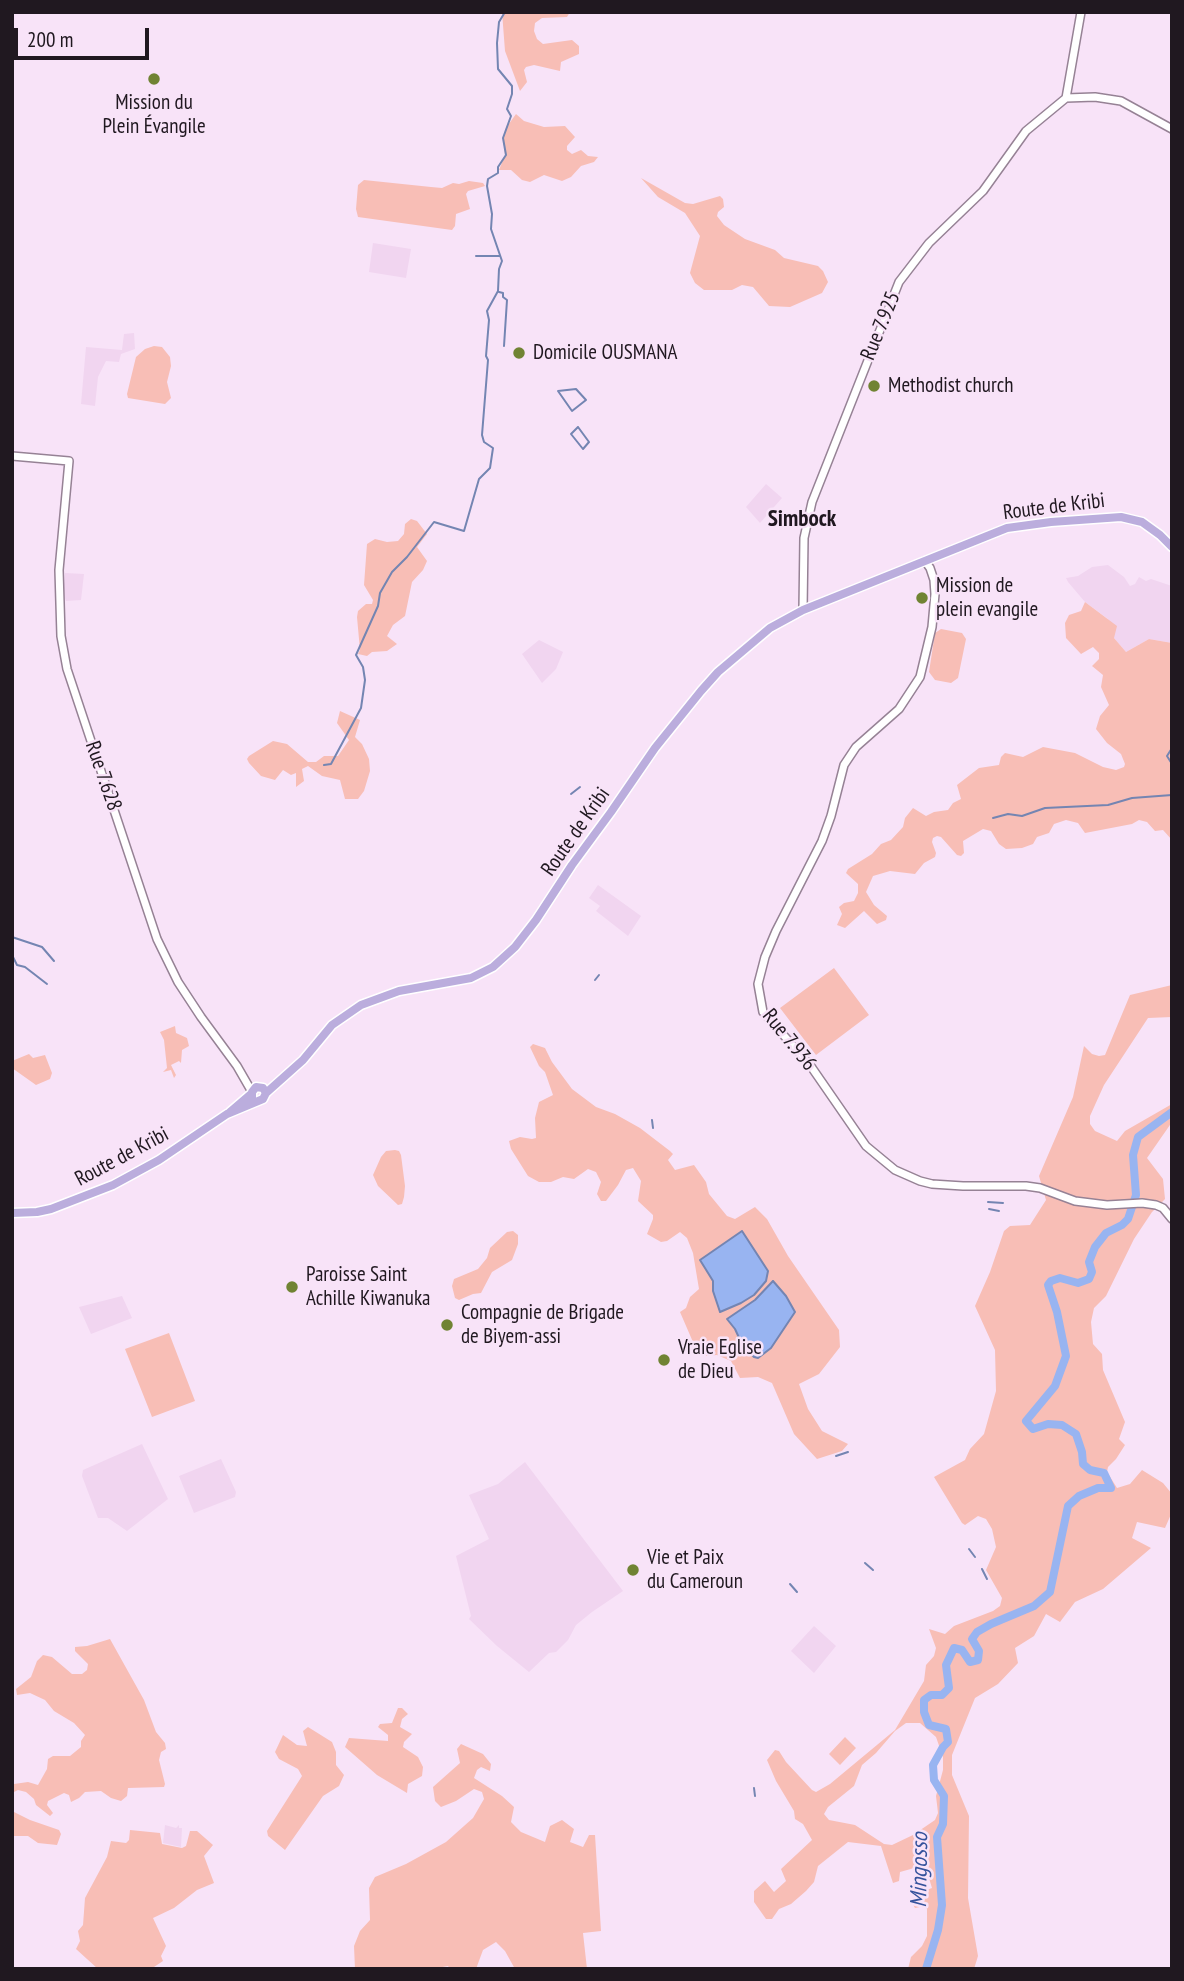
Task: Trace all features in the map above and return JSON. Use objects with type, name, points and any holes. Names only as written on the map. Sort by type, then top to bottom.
[{"type":"main road","name":"Route de Kribi","points":[[12,1213],[51,1209],[110,1186],[159,1160],[282,1078],[303,1060],[332,1025],[352,1010],[400,991],[471,978],[493,967],[515,947],[536,920],[655,748],[718,671],[760,635],[803,610],[1007,528],[1121,517],[1142,522],[1172,547]]},
{"type":"street","points":[[1082,12],[1066,98],[1109,98],[1121,101],[1172,129]]},
{"type":"street","name":"Rue 7.925","points":[[803,610],[804,538],[812,502],[899,282],[929,243],[984,191],[1026,131],[1066,98]]},
{"type":"street","name":"Rue 7.628","points":[[12,456],[69,461],[59,569],[61,636],[67,669],[157,939],[175,976],[201,1017],[258,1092]]},
{"type":"street","name":"Rue 7.936","points":[[925,561],[934,580],[935,594],[932,627],[920,677],[899,709],[847,758],[822,841],[765,957],[758,984],[763,1012],[810,1065],[866,1146],[895,1170],[932,1184],[1026,1186],[1040,1188],[1075,1201],[1107,1205],[1142,1203],[1163,1208],[1172,1219]]},
{"type":"shaded area","points":[[502,12],[570,12],[567,17],[542,18],[535,23],[534,31],[543,44],[572,40],[579,46],[579,54],[561,62],[560,71],[534,65],[526,67],[524,70],[527,82],[520,91],[505,51]]},
{"type":"shaded area","points":[[516,114],[524,121],[544,127],[565,126],[575,137],[567,150],[572,154],[581,150],[588,156],[598,157],[562,181],[544,175],[530,182],[522,180],[511,170],[499,170],[505,155],[503,138],[506,128]]},
{"type":"shaded area","points":[[641,178],[685,203],[693,204],[720,196],[724,207],[717,216],[724,225],[745,239],[775,250],[784,258],[818,266],[828,282],[822,293],[790,307],[769,306],[753,287],[742,285],[732,290],[704,290],[695,283],[690,273],[700,236],[685,213],[658,197]]},
{"type":"shaded area","points":[[364,180],[442,188],[469,181],[483,183],[485,186],[468,191],[466,194],[470,209],[456,214],[452,230],[358,217],[358,185]]},
{"type":"shaded area","points":[[373,243],[411,249],[406,278],[369,272]]},
{"type":"shaded area","points":[[134,333],[135,349],[121,354],[119,362],[106,361],[98,377],[95,406],[81,404],[86,347],[122,350],[124,334]]},
{"type":"shaded area","points":[[162,347],[170,357],[167,382],[171,398],[165,404],[128,398],[127,394],[136,357],[145,349]]},
{"type":"shaded area","points":[[766,484],[782,498],[760,523],[746,507]]},
{"type":"shaded area","points":[[411,519],[417,521],[427,534],[417,547],[427,561],[412,582],[405,616],[393,625],[387,636],[397,644],[387,651],[372,652],[367,656],[358,654],[358,611],[366,604],[372,604],[373,600],[364,585],[367,544],[375,539],[398,541],[404,534],[405,524]]},
{"type":"shaded area","points":[[1108,565],[1124,577],[1130,586],[1135,584],[1139,577],[1172,586],[1172,643],[1149,639],[1126,652],[1114,638],[1108,619],[1085,602],[1066,578],[1078,576],[1092,567]]},
{"type":"shaded area","points":[[65,573],[84,574],[81,600],[66,601],[63,593]]},
{"type":"shaded area","points":[[1085,602],[1117,626],[1114,638],[1126,652],[1149,639],[1172,643],[1172,840],[1163,830],[1155,831],[1147,822],[1139,820],[1132,824],[1085,833],[1078,823],[1066,820],[1054,824],[1049,833],[1037,837],[1033,844],[1022,848],[1006,849],[999,844],[991,831],[983,829],[963,841],[964,853],[961,856],[937,836],[932,842],[935,857],[924,863],[915,874],[890,871],[873,876],[866,892],[874,905],[887,916],[886,920],[877,924],[864,911],[845,928],[837,925],[842,914],[839,907],[854,901],[858,893],[858,884],[846,873],[848,869],[872,854],[881,844],[891,840],[903,827],[905,818],[913,808],[926,816],[948,810],[953,803],[961,799],[957,785],[979,768],[999,765],[1005,753],[1023,757],[1043,747],[1075,753],[1103,767],[1116,770],[1124,767],[1121,754],[1107,743],[1096,729],[1100,716],[1109,705],[1101,687],[1103,675],[1092,666],[1099,659],[1099,653],[1093,647],[1081,654],[1066,638],[1065,623],[1069,615],[1081,611]]},
{"type":"shaded area","points":[[941,629],[962,633],[966,639],[958,678],[951,683],[935,680],[929,672],[935,633]]},
{"type":"shaded area","points":[[539,640],[563,652],[556,669],[542,683],[522,654]]},
{"type":"shaded area","points":[[340,711],[360,720],[355,737],[362,744],[369,759],[370,771],[364,791],[358,799],[345,799],[340,780],[322,776],[308,766],[302,769],[304,781],[296,787],[296,773],[291,775],[283,770],[275,780],[261,776],[249,763],[249,756],[273,741],[287,744],[308,762],[316,762],[324,756],[338,756],[349,740],[337,723]]},
{"type":"shaded area","points":[[598,885],[641,916],[628,936],[596,911],[600,906],[589,898]]},
{"type":"shaded area","points":[[834,968],[869,1015],[816,1055],[780,1008]]},
{"type":"shaded area","points":[[1172,985],[1172,1017],[1148,1018],[1104,1085],[1090,1116],[1090,1124],[1095,1131],[1117,1141],[1125,1131],[1172,1104],[1172,1122],[1147,1158],[1163,1179],[1165,1199],[1152,1212],[1134,1239],[1106,1296],[1094,1308],[1091,1322],[1093,1344],[1102,1354],[1103,1370],[1125,1422],[1119,1439],[1125,1445],[1107,1472],[1117,1488],[1130,1484],[1142,1470],[1163,1483],[1172,1494],[1172,1512],[1165,1528],[1137,1522],[1132,1538],[1151,1548],[1103,1589],[1075,1602],[1060,1622],[1046,1614],[1034,1636],[1015,1648],[1018,1663],[998,1684],[975,1698],[952,1755],[952,1775],[969,1816],[968,1898],[978,1956],[974,1969],[908,1969],[911,1957],[927,1936],[927,1909],[925,1906],[915,1908],[911,1901],[921,1892],[932,1888],[925,1865],[900,1872],[899,1881],[893,1883],[881,1846],[848,1842],[818,1866],[814,1882],[806,1891],[791,1904],[779,1909],[772,1919],[766,1919],[754,1902],[754,1891],[765,1881],[774,1892],[786,1881],[781,1869],[812,1840],[803,1824],[795,1819],[794,1811],[767,1760],[775,1750],[779,1751],[812,1790],[816,1792],[830,1784],[895,1730],[924,1681],[926,1665],[934,1656],[936,1648],[929,1629],[945,1634],[954,1626],[1000,1606],[1002,1598],[986,1570],[996,1547],[992,1529],[986,1519],[978,1516],[965,1525],[962,1523],[934,1477],[965,1460],[970,1449],[984,1434],[996,1391],[995,1350],[975,1306],[1004,1231],[1010,1226],[1030,1225],[1046,1200],[1039,1176],[1073,1097],[1084,1046],[1092,1054],[1105,1055],[1130,995]],"holes":[[[906,1723],[920,1723],[936,1737],[943,1757],[935,1820],[892,1845],[884,1844],[855,1825],[829,1820],[824,1814],[828,1807],[854,1786],[862,1765]]]},
{"type":"shaded area","points":[[175,1026],[176,1033],[187,1038],[189,1046],[182,1050],[181,1063],[179,1061],[171,1065],[176,1075],[174,1078],[171,1070],[163,1072],[167,1068],[164,1040],[160,1032]]},
{"type":"shaded area","points":[[533,1044],[545,1048],[572,1089],[596,1107],[640,1128],[670,1151],[673,1154],[668,1160],[675,1170],[694,1165],[706,1182],[709,1194],[727,1216],[735,1219],[755,1207],[767,1219],[788,1256],[839,1330],[840,1347],[819,1374],[799,1384],[808,1409],[822,1431],[848,1444],[842,1451],[817,1459],[794,1434],[772,1383],[758,1377],[740,1378],[731,1361],[717,1355],[705,1356],[696,1349],[680,1312],[699,1289],[693,1253],[687,1238],[680,1232],[661,1242],[647,1234],[653,1215],[638,1201],[641,1181],[633,1168],[626,1170],[606,1201],[601,1201],[597,1194],[601,1182],[596,1172],[588,1169],[574,1179],[563,1177],[551,1182],[539,1182],[528,1176],[509,1141],[520,1137],[536,1138],[535,1118],[539,1102],[553,1095],[545,1072],[530,1047]]},
{"type":"shaded area","points":[[29,1054],[33,1058],[45,1055],[52,1073],[50,1079],[36,1085],[12,1068],[12,1061]]},
{"type":"shaded area","points":[[395,1150],[401,1155],[405,1186],[402,1204],[398,1205],[378,1186],[373,1175],[386,1151]]},
{"type":"shaded area","points":[[513,1231],[518,1235],[518,1244],[512,1260],[492,1272],[481,1293],[459,1300],[455,1298],[452,1286],[454,1279],[478,1269],[487,1258],[490,1248],[507,1232]]},
{"type":"shaded area","points":[[122,1296],[132,1318],[91,1334],[79,1307]]},
{"type":"shaded area","points":[[169,1333],[195,1401],[152,1417],[125,1349]]},
{"type":"shaded area","points":[[142,1444],[168,1499],[127,1531],[108,1518],[98,1518],[82,1476],[83,1470]]},
{"type":"shaded area","points":[[221,1459],[236,1492],[235,1497],[194,1513],[179,1476]]},
{"type":"shaded area","points":[[525,1462],[623,1591],[576,1625],[568,1640],[556,1652],[549,1653],[529,1672],[469,1619],[471,1616],[456,1556],[489,1539],[469,1495],[498,1484]]},
{"type":"shaded area","points":[[814,1626],[836,1646],[814,1673],[791,1651]]},
{"type":"shaded area","points":[[110,1639],[144,1700],[156,1732],[165,1743],[166,1749],[161,1752],[159,1760],[164,1787],[128,1788],[127,1796],[121,1801],[101,1791],[85,1792],[71,1802],[69,1795],[64,1793],[48,1801],[47,1805],[53,1813],[50,1816],[36,1805],[26,1792],[18,1790],[12,1793],[12,1782],[38,1785],[47,1769],[48,1759],[53,1756],[70,1756],[81,1747],[85,1735],[74,1723],[54,1711],[45,1700],[30,1693],[17,1695],[16,1689],[31,1677],[37,1661],[43,1655],[52,1657],[72,1674],[82,1674],[87,1670],[88,1664],[75,1651],[75,1647]]},
{"type":"shaded area","points":[[398,1708],[408,1714],[402,1719],[400,1727],[412,1734],[403,1747],[418,1757],[423,1767],[422,1776],[408,1784],[407,1793],[377,1775],[345,1747],[349,1738],[388,1741],[388,1735],[378,1727],[380,1724],[392,1723]]},
{"type":"shaded area","points":[[308,1727],[332,1742],[336,1752],[336,1765],[344,1775],[339,1786],[323,1796],[285,1850],[268,1836],[267,1831],[302,1776],[298,1769],[279,1759],[275,1752],[283,1735],[297,1745],[307,1746],[303,1731]]},
{"type":"shaded area","points":[[845,1737],[856,1748],[840,1765],[829,1754]]},
{"type":"shaded area","points":[[461,1744],[483,1754],[491,1764],[490,1771],[481,1767],[474,1778],[514,1807],[511,1822],[521,1832],[545,1842],[550,1826],[562,1820],[574,1829],[570,1842],[583,1847],[589,1835],[595,1835],[601,1931],[583,1933],[587,1969],[515,1969],[505,1951],[496,1942],[483,1950],[476,1969],[450,1969],[448,1966],[432,1969],[355,1969],[354,1946],[360,1931],[370,1920],[369,1888],[375,1877],[446,1842],[473,1818],[484,1799],[482,1792],[474,1789],[441,1807],[435,1801],[433,1787],[460,1763],[457,1749]]},
{"type":"shaded area","points":[[12,1811],[59,1830],[61,1834],[57,1845],[38,1843],[28,1836],[12,1836]]},
{"type":"shaded area","points":[[165,1825],[176,1828],[179,1825],[179,1828],[182,1828],[181,1847],[163,1843]]},
{"type":"shaded area","points":[[130,1830],[160,1833],[162,1844],[182,1848],[186,1846],[190,1831],[197,1831],[213,1845],[204,1856],[214,1883],[197,1890],[174,1908],[153,1918],[166,1946],[161,1956],[163,1961],[151,1969],[98,1969],[76,1949],[80,1941],[78,1931],[83,1925],[85,1898],[107,1857],[111,1841],[126,1843]]},
{"type":"water","points":[[742,1231],[768,1271],[766,1281],[754,1295],[720,1312],[713,1291],[713,1281],[700,1260]]},
{"type":"water","points":[[773,1281],[795,1312],[771,1348],[758,1358],[741,1342],[727,1319],[755,1300]]},
{"type":"waterway","points":[[324,765],[331,764],[361,708],[365,680],[363,667],[356,655],[378,606],[380,593],[392,572],[434,522],[464,531],[479,479],[490,468],[493,448],[484,442],[482,435],[488,360],[487,311],[498,291],[502,261],[491,229],[492,214],[487,186],[488,179],[498,173],[498,167],[506,155],[503,138],[511,116],[507,109],[512,86],[498,69],[499,22],[505,12]]},
{"type":"waterway","points":[[476,256],[499,256]]},
{"type":"waterway","points":[[499,292],[503,293],[507,300],[504,346]]},
{"type":"waterway","points":[[576,389],[586,400],[572,411],[558,391],[576,389]]},
{"type":"waterway","points":[[578,427],[589,442],[583,449],[571,434],[578,427]]},
{"type":"waterway","points":[[1172,748],[1167,756],[1172,764]]},
{"type":"waterway","points":[[571,794],[580,787]]},
{"type":"waterway","points":[[993,818],[1008,814],[1022,816],[1045,808],[1108,805],[1132,798],[1172,795]]},
{"type":"waterway","points":[[12,937],[42,947],[54,961]]},
{"type":"waterway","points":[[12,955],[17,965],[25,967],[47,984]]},
{"type":"waterway","points":[[595,980],[599,975]]},
{"type":"waterway","name":"Mingosso","points":[[926,1969],[938,1930],[942,1905],[937,1837],[943,1824],[944,1796],[934,1780],[933,1765],[948,1742],[946,1729],[929,1725],[924,1712],[924,1700],[931,1695],[942,1695],[949,1688],[946,1665],[954,1648],[962,1650],[970,1662],[978,1660],[979,1651],[972,1639],[977,1632],[1034,1606],[1050,1592],[1068,1506],[1079,1496],[1098,1488],[1111,1488],[1104,1473],[1090,1470],[1083,1464],[1076,1434],[1062,1425],[1048,1424],[1033,1429],[1026,1421],[1055,1386],[1066,1356],[1048,1285],[1060,1278],[1078,1283],[1089,1279],[1092,1272],[1089,1262],[1095,1247],[1106,1233],[1128,1219],[1136,1195],[1133,1155],[1138,1137],[1172,1112]]},
{"type":"waterway","points":[[652,1120],[653,1128]]},
{"type":"waterway","points":[[988,1202],[1003,1203]]},
{"type":"waterway","points":[[989,1209],[999,1211]]},
{"type":"waterway","points":[[836,1456],[848,1452]]},
{"type":"waterway","points":[[969,1549],[975,1557]]},
{"type":"waterway","points":[[865,1563],[873,1570]]},
{"type":"waterway","points":[[982,1569],[987,1579]]},
{"type":"waterway","points":[[790,1584],[797,1592]]},
{"type":"waterway","points":[[754,1788],[755,1796]]},
{"type":"place","name":"Mission du Plein Évangile","points":[[154,79]]},
{"type":"place","name":"Domicile OUSMANA","points":[[519,353]]},
{"type":"place","name":"Methodist church","points":[[874,386]]},
{"type":"place","name":"Mission de plein evangile","points":[[922,598]]},
{"type":"place","name":"Paroisse Saint Achille Kiwanuka","points":[[292,1287]]},
{"type":"place","name":"Compagnie de Brigade de Biyem-assi","points":[[447,1325]]},
{"type":"place","name":"Vraie Eglise de Dieu","points":[[664,1360]]},
{"type":"place","name":"Vie et Paix du Cameroun","points":[[633,1570]]},
{"type":"district","name":"Simbock","points":[[802,519]]}]
